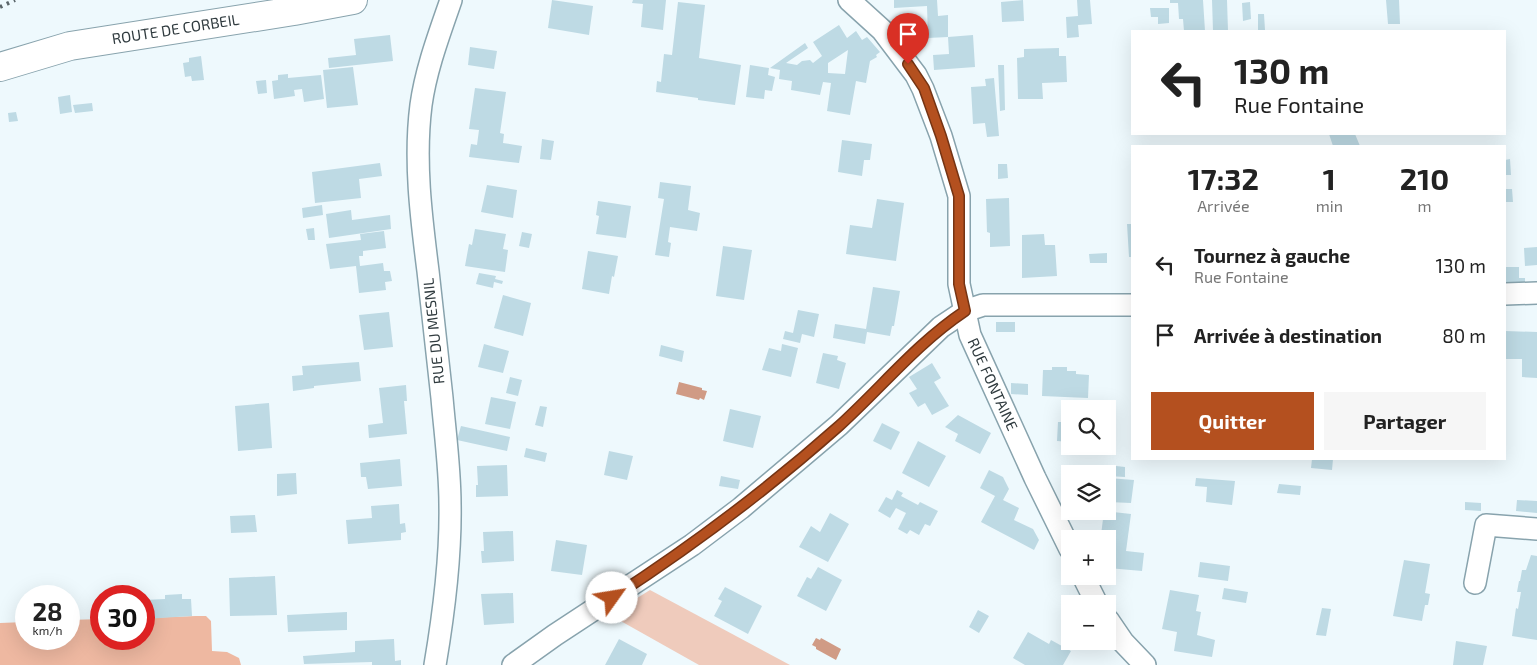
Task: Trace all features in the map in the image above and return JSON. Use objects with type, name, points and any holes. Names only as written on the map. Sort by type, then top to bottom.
[{"type":"main road","name":"ROUTE DE CORBEIL","points":[[0,67],[70,46],[353,0]]},
{"type":"street","name":"RUE DU MESNIL","points":[[435,665],[443,617],[449,558],[450,503],[446,438],[418,178],[421,106],[427,72],[451,0]]},
{"type":"street","name":"RUE FONTAINE","points":[[849,0],[882,30],[924,88],[959,196],[959,284],[970,335],[1061,531]]},
{"type":"street","points":[[1506,294],[1537,293]]},
{"type":"street","points":[[513,665],[564,629],[692,545],[741,508],[840,425],[941,327],[965,311],[983,306],[1131,305]]},
{"type":"street","points":[[1475,583],[1486,525],[1537,529]]},
{"type":"street","points":[[1116,632],[1145,665]]},
{"type":"shaded area","points":[[679,382],[707,391],[704,400],[676,394]]},
{"type":"shaded area","points":[[650,590],[790,665],[699,665],[610,615]]},
{"type":"shaded area","points":[[206,616],[211,621],[212,651],[227,652],[239,658],[241,665],[0,665],[0,623],[15,622],[15,650],[80,650],[80,620],[90,619],[90,650],[155,650],[155,618]]},
{"type":"shaded area","points":[[816,638],[820,640],[821,638],[841,649],[836,660],[812,645]]},
{"type":"building","points":[[552,0],[593,6],[589,35],[548,28]]},
{"type":"building","points":[[633,0],[666,0],[663,30],[641,27],[643,4],[632,3]]},
{"type":"building","points":[[894,0],[937,0],[938,16],[948,15],[948,37],[928,38],[927,6],[894,8]]},
{"type":"building","points":[[1023,0],[1024,21],[1002,22],[1001,2]]},
{"type":"building","points":[[1077,0],[1090,0],[1092,24],[1078,25],[1079,37],[1067,38],[1066,17],[1078,16]]},
{"type":"building","points":[[1170,0],[1203,0],[1205,30],[1184,30],[1183,19],[1179,19],[1178,3],[1170,3]]},
{"type":"building","points":[[1212,0],[1227,0],[1228,30],[1213,30]]},
{"type":"building","points":[[1386,0],[1399,0],[1400,24],[1388,24]]},
{"type":"building","points":[[678,2],[705,5],[699,58],[741,65],[735,105],[656,92],[657,81],[661,82],[664,54],[672,55]]},
{"type":"building","points":[[1250,2],[1251,19],[1243,21],[1242,3]]},
{"type":"building","points":[[1150,8],[1169,8],[1169,23],[1158,24],[1158,17],[1151,17]]},
{"type":"building","points":[[1258,14],[1264,14],[1265,30],[1258,30]]},
{"type":"building","points":[[839,25],[847,38],[856,31],[862,40],[867,37],[880,52],[876,55],[877,57],[870,61],[866,83],[856,81],[850,115],[827,111],[831,83],[823,82],[820,95],[791,90],[792,81],[779,79],[780,70],[770,68],[805,43],[808,48],[786,63],[797,65],[802,61],[810,60],[813,63],[822,56],[813,42]],"holes":[[[848,50],[845,74],[828,73],[828,63]]]},
{"type":"building","points":[[924,29],[925,38],[909,39],[908,30]]},
{"type":"building","points":[[390,35],[393,61],[329,68],[328,58],[356,55],[354,39]]},
{"type":"building","points":[[973,35],[975,67],[934,70],[933,55],[949,54],[948,37]]},
{"type":"building","points":[[470,47],[497,51],[494,69],[468,65]]},
{"type":"building","points":[[1059,48],[1059,56],[1066,56],[1067,82],[1042,83],[1043,99],[1018,99],[1017,58],[1024,57],[1024,49]]},
{"type":"building","points":[[201,56],[204,80],[192,81],[191,76],[185,77],[183,63],[189,62],[189,58]]},
{"type":"building","points":[[750,65],[769,68],[768,75],[775,77],[772,91],[765,90],[764,99],[746,97]]},
{"type":"building","points":[[998,65],[1004,65],[1005,110],[1000,111]]},
{"type":"building","points":[[353,67],[358,105],[327,108],[323,70]]},
{"type":"building","points":[[288,74],[288,78],[321,75],[324,99],[304,102],[302,89],[294,90],[295,96],[274,99],[272,81],[278,80],[278,75]]},
{"type":"building","points":[[994,78],[999,136],[987,137],[985,123],[973,124],[971,87],[986,86],[985,79]]},
{"type":"building","points":[[266,80],[267,93],[258,94],[256,81]]},
{"type":"building","points":[[475,88],[506,92],[500,133],[504,134],[503,143],[522,146],[519,163],[469,157],[471,144],[477,145],[479,130],[469,129]]},
{"type":"building","points":[[70,95],[72,112],[60,114],[58,97]]},
{"type":"building","points":[[92,103],[93,111],[75,113],[73,105]]},
{"type":"building","points":[[16,112],[18,121],[9,122],[8,113]]},
{"type":"building","points":[[1329,135],[1355,135],[1360,145],[1333,145]]},
{"type":"building","points":[[542,139],[554,141],[551,160],[540,159]]},
{"type":"building","points":[[842,140],[872,144],[870,160],[864,160],[862,176],[838,172]]},
{"type":"building","points":[[1510,159],[1511,175],[1506,175],[1506,160]]},
{"type":"building","points":[[380,163],[382,176],[359,179],[361,198],[315,203],[312,172]]},
{"type":"building","points":[[998,164],[1007,164],[1008,178],[998,179]]},
{"type":"building","points":[[660,182],[691,186],[688,210],[700,213],[697,231],[670,227],[668,242],[671,243],[669,257],[655,255],[664,199],[658,198]]},
{"type":"building","points":[[487,185],[517,190],[513,218],[481,212]]},
{"type":"building","points":[[1506,189],[1512,189],[1513,202],[1506,202]]},
{"type":"building","points":[[1009,198],[1010,246],[990,247],[990,233],[987,232],[986,199]]},
{"type":"building","points":[[877,199],[904,203],[896,261],[846,254],[850,225],[872,228]]},
{"type":"building","points":[[598,201],[631,206],[626,238],[596,234],[599,216],[596,215]]},
{"type":"building","points":[[322,205],[323,215],[303,218],[302,208]]},
{"type":"building","points":[[351,210],[352,220],[390,215],[391,229],[329,238],[326,214]]},
{"type":"building","points":[[1127,224],[1131,224],[1131,257],[1129,257]]},
{"type":"building","points":[[314,228],[315,240],[308,240],[306,229]]},
{"type":"building","points":[[475,229],[506,234],[503,249],[508,250],[505,272],[465,266],[469,244],[472,245]]},
{"type":"building","points":[[384,231],[386,248],[363,251],[363,256],[359,256],[360,266],[383,263],[384,271],[390,271],[392,281],[385,282],[386,290],[359,293],[356,266],[330,269],[326,244],[361,240],[360,234]]},
{"type":"building","points":[[522,232],[532,234],[529,248],[519,246]]},
{"type":"building","points":[[1044,234],[1045,245],[1055,245],[1057,276],[1022,278],[1022,235]]},
{"type":"building","points":[[723,246],[752,250],[744,300],[716,296]]},
{"type":"building","points":[[1537,247],[1537,265],[1525,266],[1524,248]]},
{"type":"building","points":[[588,251],[618,256],[609,294],[582,289]]},
{"type":"building","points":[[1107,253],[1107,263],[1090,263],[1089,254]]},
{"type":"building","points":[[1506,267],[1519,267],[1519,278],[1525,278],[1525,288],[1506,289]]},
{"type":"building","points":[[479,273],[496,276],[495,279],[503,281],[502,284],[494,282],[493,288],[476,284]]},
{"type":"building","points":[[873,287],[900,291],[894,326],[892,326],[890,336],[867,332],[865,344],[833,338],[835,324],[866,329]]},
{"type":"building","points":[[503,295],[531,303],[523,336],[494,328]]},
{"type":"building","points":[[798,310],[819,314],[814,337],[802,334],[800,343],[783,339],[785,331],[793,333]]},
{"type":"building","points":[[389,312],[393,347],[364,350],[359,315]]},
{"type":"building","points":[[996,322],[1015,322],[1015,332],[996,332]]},
{"type":"building","points":[[1506,331],[1537,332],[1537,378],[1522,377],[1522,359],[1506,359]]},
{"type":"building","points":[[484,344],[509,351],[503,373],[478,367]]},
{"type":"building","points":[[782,344],[798,348],[791,377],[762,370],[769,348],[781,351]]},
{"type":"building","points":[[661,345],[684,351],[682,362],[659,356]]},
{"type":"building","points":[[823,353],[838,356],[837,360],[846,363],[839,389],[816,383]]},
{"type":"building","points":[[359,362],[361,381],[314,386],[314,388],[293,391],[292,376],[303,375],[302,366]]},
{"type":"building","points":[[932,363],[941,378],[934,382],[949,406],[932,415],[925,403],[918,407],[909,393],[917,389],[909,377]]},
{"type":"building","points":[[1052,367],[1067,367],[1067,371],[1076,371],[1076,374],[1089,375],[1088,398],[1042,396],[1043,370],[1052,370]]},
{"type":"building","points":[[510,377],[522,380],[518,396],[506,393]]},
{"type":"building","points":[[1011,383],[1028,384],[1028,395],[1011,394]]},
{"type":"building","points":[[406,385],[407,401],[404,401],[407,434],[369,438],[368,425],[383,423],[379,388]]},
{"type":"building","points":[[491,397],[516,402],[510,429],[485,424]]},
{"type":"building","points":[[269,403],[272,448],[238,451],[235,406]]},
{"type":"building","points":[[540,406],[547,407],[543,427],[535,425]]},
{"type":"building","points":[[730,409],[761,416],[753,448],[723,441]]},
{"type":"building","points":[[958,415],[991,433],[980,454],[955,441],[958,434],[945,427]]},
{"type":"building","points":[[1058,422],[1061,422],[1061,441],[1057,441]]},
{"type":"building","points":[[882,423],[900,432],[891,450],[873,441]]},
{"type":"building","points":[[461,426],[510,437],[507,451],[457,440]]},
{"type":"building","points":[[918,441],[946,456],[929,487],[902,473]]},
{"type":"building","points":[[526,448],[547,453],[545,462],[524,457]]},
{"type":"building","points":[[609,451],[633,456],[627,480],[604,475]]},
{"type":"building","points":[[400,459],[402,486],[368,489],[366,477],[361,477],[360,463]]},
{"type":"building","points":[[1312,460],[1333,460],[1332,470],[1311,468]]},
{"type":"building","points":[[507,465],[508,496],[476,497],[476,485],[478,485],[477,466]]},
{"type":"building","points":[[1116,466],[1125,467],[1125,477],[1116,476]]},
{"type":"building","points":[[989,470],[1003,477],[1009,489],[1003,500],[1019,508],[1014,520],[1033,529],[1039,540],[1034,550],[981,522],[995,496],[980,488]]},
{"type":"building","points":[[296,473],[297,494],[277,496],[277,474]]},
{"type":"building","points":[[721,476],[740,480],[738,489],[719,486]]},
{"type":"building","points":[[1196,478],[1235,481],[1232,505],[1206,502],[1207,487],[1195,486]]},
{"type":"building","points":[[1116,479],[1134,480],[1131,503],[1116,502]]},
{"type":"building","points":[[1279,484],[1301,486],[1300,495],[1277,493]]},
{"type":"building","points":[[897,490],[903,493],[901,496],[918,505],[920,502],[938,511],[930,526],[925,524],[919,535],[910,530],[907,534],[898,529],[906,513],[896,508],[890,518],[878,511],[886,497],[892,500]]},
{"type":"building","points":[[1517,500],[1537,501],[1537,513],[1516,511]]},
{"type":"building","points":[[1465,502],[1481,503],[1481,511],[1465,510]]},
{"type":"building","points":[[399,504],[400,524],[405,523],[406,532],[401,533],[401,540],[348,544],[346,520],[372,518],[371,506]]},
{"type":"building","points":[[1116,512],[1131,514],[1126,551],[1144,553],[1142,571],[1116,569],[1116,530],[1102,530],[1103,520],[1116,520]]},
{"type":"building","points":[[830,513],[849,524],[828,562],[799,547],[811,526],[820,532]]},
{"type":"building","points":[[255,515],[257,532],[231,533],[230,516]]},
{"type":"building","points":[[513,531],[514,561],[482,563],[481,551],[484,551],[483,532]]},
{"type":"building","points":[[556,540],[587,545],[582,575],[551,571]]},
{"type":"building","points":[[1531,555],[1537,556],[1537,640],[1512,636],[1516,608],[1518,609],[1521,592],[1517,592],[1519,581],[1522,570],[1526,570]]},
{"type":"building","points":[[1404,560],[1430,564],[1425,593],[1430,594],[1428,605],[1425,605],[1422,621],[1393,616]]},
{"type":"building","points":[[1200,562],[1230,566],[1228,581],[1198,577]]},
{"type":"building","points":[[818,567],[842,580],[826,611],[797,596],[807,577],[811,579]]},
{"type":"building","points":[[275,576],[277,615],[230,616],[229,578]]},
{"type":"building","points":[[725,587],[762,606],[748,634],[714,616],[722,601],[718,599]]},
{"type":"building","points":[[1224,588],[1248,592],[1246,603],[1222,599]]},
{"type":"building","points":[[1170,590],[1199,595],[1196,611],[1201,612],[1197,635],[1215,640],[1212,657],[1174,651],[1177,632],[1162,629]]},
{"type":"building","points":[[513,593],[514,623],[484,625],[481,594]]},
{"type":"building","points":[[182,594],[182,599],[191,599],[192,616],[155,618],[155,599],[165,599],[165,595]]},
{"type":"building","points":[[1322,608],[1331,609],[1326,636],[1316,635]]},
{"type":"building","points":[[978,610],[989,616],[979,633],[969,627]]},
{"type":"building","points":[[347,612],[347,630],[288,632],[287,615]]},
{"type":"building","points":[[1028,632],[1049,644],[1051,640],[1061,646],[1061,650],[1071,651],[1063,665],[1025,665],[1013,658]]},
{"type":"building","points":[[394,639],[395,661],[401,660],[401,665],[372,665],[372,662],[304,664],[303,656],[355,652],[355,641]]},
{"type":"building","points":[[619,639],[647,654],[642,665],[605,665]]},
{"type":"building","points":[[1456,641],[1487,646],[1483,665],[1453,665]]},
{"type":"railway","points":[[0,7],[15,0]]},
{"type":"route","points":[[612,598],[692,545],[741,508],[840,425],[941,327],[965,311],[959,284],[959,196],[924,88],[908,64]]}]
